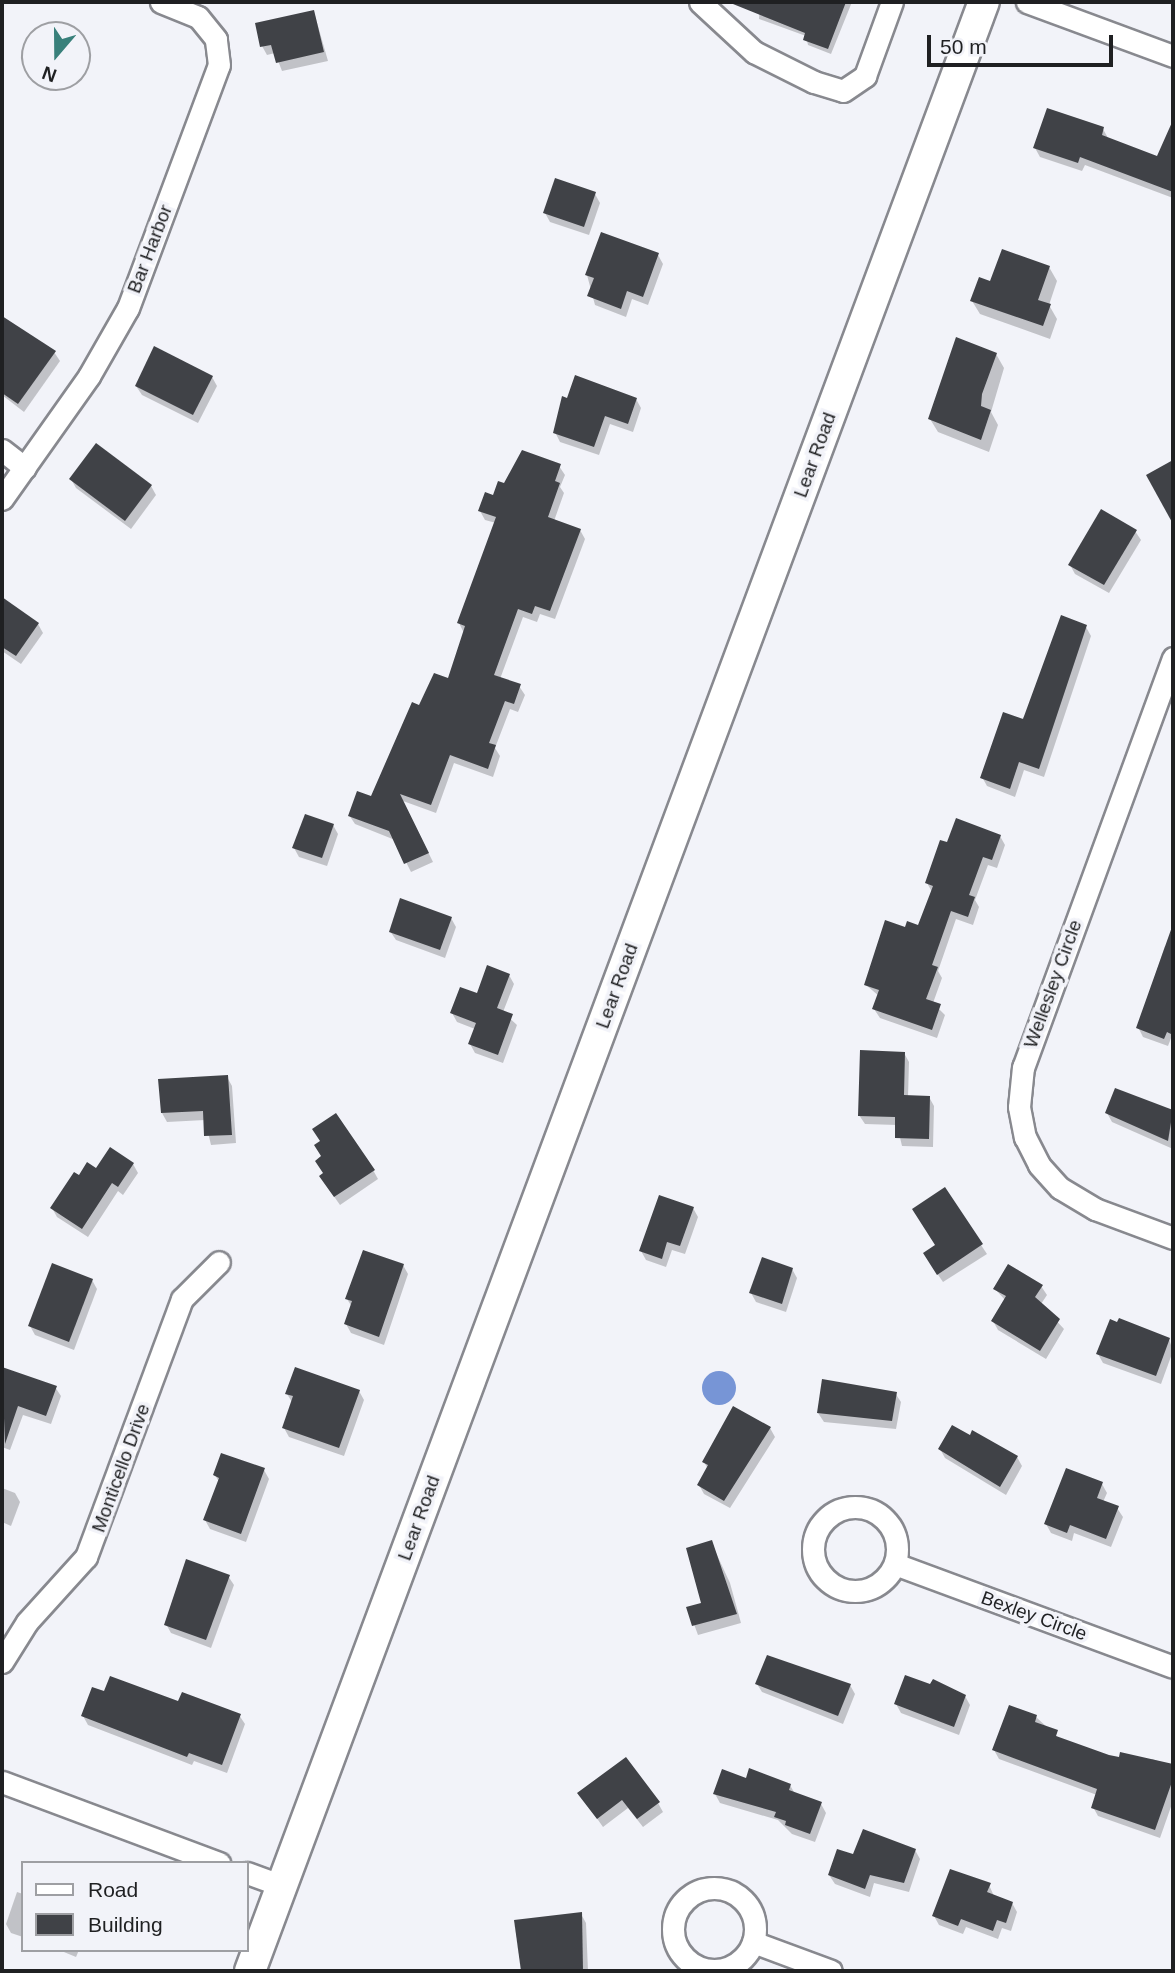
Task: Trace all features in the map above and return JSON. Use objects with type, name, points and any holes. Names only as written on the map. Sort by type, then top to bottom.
[{"type":"street","name":"Bar Harbor","points":[[2,499],[89,376],[128,308],[219,65],[216,39],[198,17],[161,2]]},
{"type":"street","points":[[700,2],[754,52],[814,82],[843,91],[865,76],[892,2]]},
{"type":"street","name":"Lear Road","points":[[250,1971],[984,2]]},
{"type":"street","points":[[1027,2],[1173,56]]},
{"type":"street","points":[[2,450],[26,467]]},
{"type":"street","name":"Wellesley Circle","points":[[1173,658],[1023,1066],[1018,1107],[1025,1137],[1039,1165],[1060,1188],[1095,1209],[1173,1238]]},
{"type":"street","name":"Monticello Drive","points":[[2,1662],[27,1622],[86,1557],[182,1299],[219,1262]]},
{"type":"street","points":[[844,1508],[875,1511],[895,1534],[895,1564],[874,1587],[859,1591],[836,1586],[819,1570],[814,1556],[820,1526],[844,1508]]},
{"type":"street","name":"Bexley Circle","points":[[895,1564],[1173,1667]]},
{"type":"street","points":[[2,1782],[214,1861]]},
{"type":"street","points":[[248,1873],[282,1886]]},
{"type":"street","points":[[753,1942],[831,1971]]},
{"type":"water","points":[[719,1371],[731,1376],[736,1388],[731,1400],[719,1405],[707,1400],[702,1388],[707,1376]]},
{"type":"building","points":[[728,2],[846,2],[828,49],[803,40],[805,33]]},
{"type":"building","points":[[314,10],[324,52],[276,63],[271,45],[260,47],[255,23]]},
{"type":"building","points":[[1047,108],[1104,127],[1102,135],[1157,156],[1173,120],[1173,192],[1080,157],[1078,163],[1033,148]]},
{"type":"building","points":[[555,178],[596,192],[584,227],[543,213]]},
{"type":"building","points":[[601,232],[659,253],[643,297],[627,291],[621,309],[587,296],[594,278],[585,275]]},
{"type":"building","points":[[1002,249],[1050,266],[1038,300],[1051,304],[1043,326],[970,301],[979,277],[990,281]]},
{"type":"building","points":[[2,316],[56,351],[18,404],[2,393]]},
{"type":"building","points":[[956,337],[997,353],[982,394],[981,406],[991,410],[981,440],[928,419]]},
{"type":"building","points":[[154,346],[213,376],[193,415],[135,386]]},
{"type":"building","points":[[575,375],[637,398],[628,424],[605,416],[594,447],[553,433],[562,396],[567,398]]},
{"type":"building","points":[[96,443],[152,485],[125,521],[69,479]]},
{"type":"building","points":[[522,450],[561,464],[555,481],[560,483],[548,517],[581,529],[550,611],[535,606],[532,614],[518,609],[494,675],[521,684],[514,704],[505,701],[489,743],[496,745],[488,769],[450,755],[431,805],[400,794],[429,853],[404,864],[389,831],[348,816],[357,791],[371,796],[412,702],[419,705],[434,673],[448,678],[465,626],[457,623],[496,517],[478,511],[485,492],[493,495],[498,481],[504,483]]},
{"type":"building","points":[[1173,460],[1173,524],[1146,475]]},
{"type":"building","points":[[1101,509],[1137,530],[1104,585],[1068,565]]},
{"type":"building","points":[[2,597],[39,623],[16,656],[2,647]]},
{"type":"building","points":[[1061,615],[1087,625],[1039,769],[1019,762],[1010,789],[980,778],[1003,712],[1023,719]]},
{"type":"building","points":[[305,814],[334,824],[322,858],[292,848]]},
{"type":"building","points":[[956,818],[1001,835],[992,860],[983,857],[969,895],[975,897],[968,917],[951,911],[932,965],[938,967],[926,999],[941,1004],[932,1030],[872,1009],[879,990],[864,985],[885,920],[905,927],[907,921],[918,925],[933,886],[925,883],[940,840],[947,842]]},
{"type":"building","points":[[400,898],[452,917],[440,950],[389,932]]},
{"type":"building","points":[[1173,924],[1173,1035],[1167,1032],[1164,1039],[1136,1028]]},
{"type":"building","points":[[487,965],[510,974],[497,1008],[513,1014],[498,1055],[468,1044],[476,1023],[450,1013],[460,987],[477,993]]},
{"type":"building","points":[[860,1050],[905,1052],[904,1095],[930,1096],[929,1139],[895,1138],[895,1117],[858,1116]]},
{"type":"building","points":[[228,1075],[232,1135],[204,1136],[203,1111],[161,1113],[158,1079]]},
{"type":"building","points":[[1115,1088],[1173,1110],[1168,1141],[1105,1113]]},
{"type":"building","points":[[336,1113],[375,1170],[334,1197],[319,1176],[323,1173],[315,1161],[321,1156],[314,1145],[320,1141],[312,1129]]},
{"type":"building","points":[[110,1147],[134,1163],[118,1187],[112,1183],[82,1229],[50,1208],[74,1172],[79,1175],[87,1162],[96,1168]]},
{"type":"building","points":[[945,1187],[983,1244],[937,1275],[923,1253],[935,1245],[912,1209]]},
{"type":"building","points":[[659,1195],[694,1207],[680,1246],[667,1242],[662,1259],[639,1251]]},
{"type":"building","points":[[363,1250],[404,1264],[379,1337],[344,1324],[352,1301],[345,1299]]},
{"type":"building","points":[[762,1257],[793,1268],[782,1304],[749,1293]]},
{"type":"building","points":[[52,1263],[93,1279],[69,1342],[28,1326]]},
{"type":"building","points":[[1008,1264],[1043,1285],[1035,1297],[1060,1319],[1040,1351],[991,1321],[1006,1296],[993,1289]]},
{"type":"building","points":[[1119,1318],[1170,1338],[1156,1376],[1096,1354],[1110,1319],[1117,1322]]},
{"type":"building","points":[[2,1367],[57,1386],[46,1416],[18,1406],[5,1444]]},
{"type":"building","points":[[295,1367],[360,1390],[339,1448],[282,1428],[293,1396],[285,1394]]},
{"type":"building","points":[[822,1379],[897,1392],[892,1421],[817,1413]]},
{"type":"building","points":[[733,1406],[771,1427],[724,1501],[697,1485],[708,1465],[702,1462]]},
{"type":"building","points":[[952,1425],[970,1435],[972,1430],[1018,1456],[1000,1487],[938,1449]]},
{"type":"building","points":[[221,1453],[265,1468],[241,1534],[203,1520],[219,1478],[213,1475]]},
{"type":"building","points":[[1066,1468],[1103,1482],[1097,1498],[1119,1506],[1106,1539],[1070,1525],[1067,1533],[1044,1524]]},
{"type":"building","points":[[712,1540],[737,1614],[692,1626],[686,1607],[701,1603],[686,1548]]},
{"type":"building","points":[[186,1559],[230,1575],[206,1640],[164,1625]]},
{"type":"building","points":[[767,1655],[851,1684],[838,1716],[755,1684]]},
{"type":"building","points":[[905,1675],[930,1684],[933,1679],[966,1695],[954,1727],[894,1704]]},
{"type":"building","points":[[110,1676],[178,1701],[182,1692],[241,1714],[222,1765],[189,1753],[187,1757],[81,1716],[92,1687],[104,1691]]},
{"type":"building","points":[[1009,1705],[1037,1715],[1035,1722],[1058,1730],[1056,1736],[1109,1755],[1119,1757],[1120,1752],[1173,1764],[1173,1779],[1155,1830],[1091,1808],[1097,1789],[992,1750]]},
{"type":"building","points":[[626,1757],[660,1802],[637,1819],[622,1800],[597,1819],[577,1793]]},
{"type":"building","points":[[749,1768],[791,1784],[789,1790],[822,1802],[810,1834],[785,1825],[786,1821],[774,1817],[776,1812],[713,1794],[722,1769],[746,1778]]},
{"type":"building","points":[[863,1829],[916,1849],[904,1883],[870,1875],[865,1889],[828,1875],[837,1849],[853,1854]]},
{"type":"building","points":[[950,1869],[991,1883],[987,1892],[1013,1902],[1006,1923],[997,1920],[993,1931],[961,1919],[958,1926],[932,1916]]},
{"type":"building","points":[[582,1912],[583,1971],[521,1971],[514,1920]]}]
